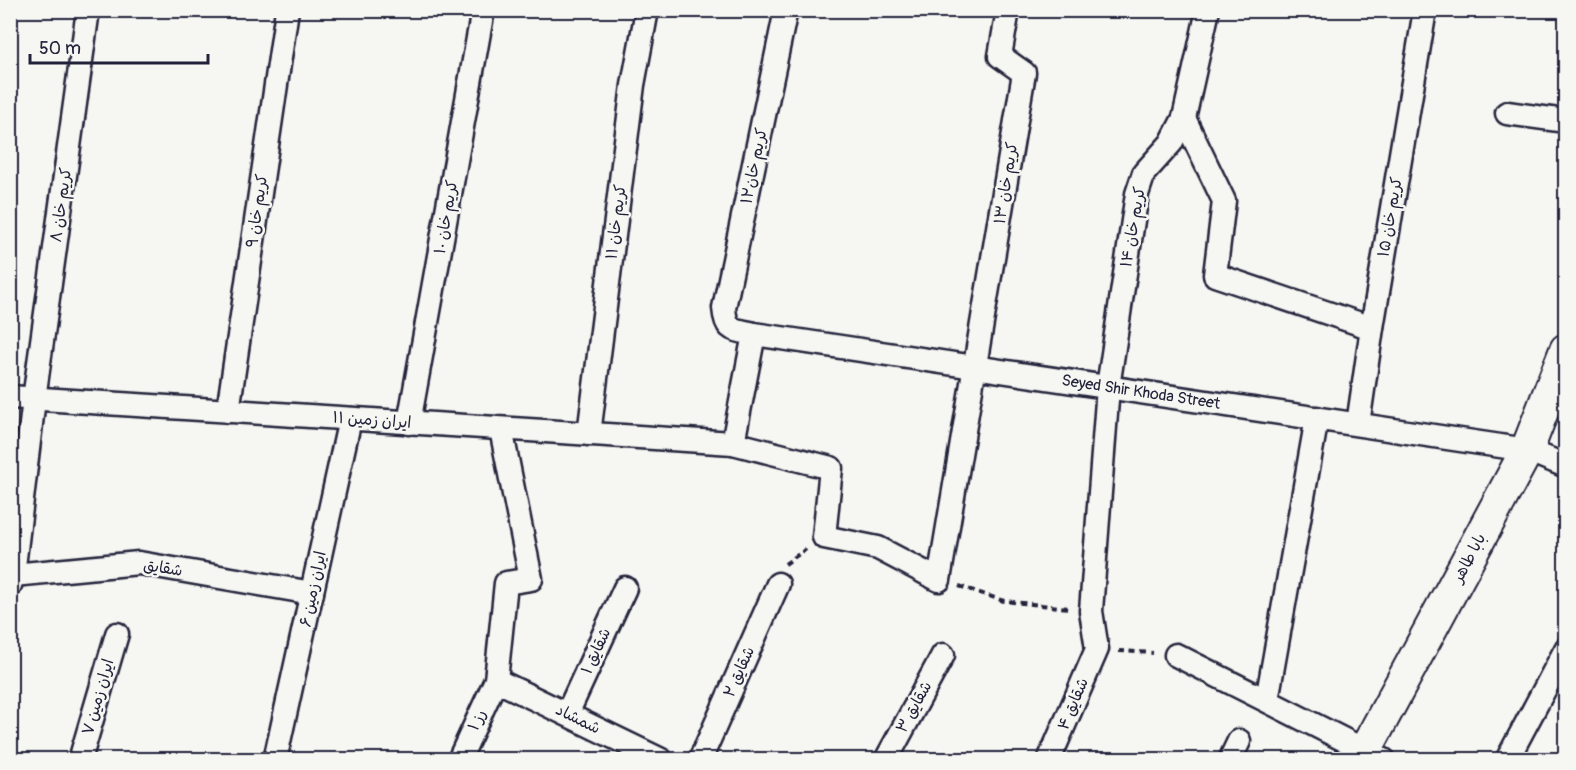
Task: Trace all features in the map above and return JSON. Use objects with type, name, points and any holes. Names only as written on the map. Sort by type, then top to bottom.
[{"type":"street","name":"کریم خان ۸","points":[[12,580],[34,399],[88,10]]},
{"type":"street","name":"کریم خان ۹","points":[[228,411],[287,10]]},
{"type":"street","name":"کریم خان ۱۰","points":[[409,423],[483,10]]},
{"type":"street","name":"کریم خان ۱۱","points":[[589,434],[633,85],[647,10]]},
{"type":"street","name":"کریم خان۱۲","points":[[725,323],[724,308],[786,10]]},
{"type":"street","name":"کریم خان ۱۳","points":[[975,367],[1024,73],[1000,56],[1008,10]]},
{"type":"street","name":"کریم خان ۱۴","points":[[1097,649],[1091,611],[1108,387],[1137,194],[1144,173],[1171,143],[1184,118],[1208,10]]},
{"type":"street","name":"کریم خان ۱۵","points":[[1358,424],[1425,10]]},
{"type":"street","points":[[1507,113],[1566,121]]},
{"type":"street","points":[[1184,118],[1224,201],[1215,275],[1372,328]]},
{"type":"street","name":"Seyed Shir Khoda Street","points":[[725,323],[730,329],[754,334],[1527,450],[1566,466]]},
{"type":"street","points":[[733,444],[754,334]]},
{"type":"street","name":"بابا طاهر","points":[[1370,756],[1527,450],[1566,350]]},
{"type":"street","points":[[824,537],[878,548],[939,580],[975,367]]},
{"type":"street","name":"ایران زمین ۱۱","points":[[10,397],[733,444],[831,468],[824,537]]},
{"type":"street","points":[[1267,700],[1317,418]]},
{"type":"street","name":"ایران زمین ۶","points":[[275,759],[350,419]]},
{"type":"street","name":"رز ۱","points":[[459,759],[496,680],[506,583],[531,579],[501,429]]},
{"type":"street","name":"شقایق","points":[[12,580],[139,563],[312,593]]},
{"type":"street","name":"شقایق ۲","points":[[700,759],[778,584]]},
{"type":"street","name":"شقایق ۱","points":[[567,714],[625,588]]},
{"type":"street","name":"ایران زمین ۷","points":[[80,759],[117,634]]},
{"type":"street","name":"شقایق ۴","points":[[1049,759],[1097,649]]},
{"type":"street","points":[[1507,759],[1566,649]]},
{"type":"street","name":"شقایق ۳","points":[[886,759],[943,655]]},
{"type":"street","points":[[1176,655],[1267,700],[1370,756]]},
{"type":"street","name":"شمشاد","points":[[496,680],[649,757]]},
{"type":"path","points":[[778,584],[786,562],[824,537]]},
{"type":"path","points":[[939,580],[1004,601],[1091,611]]},
{"type":"path","points":[[1097,649],[1176,655]]}]
